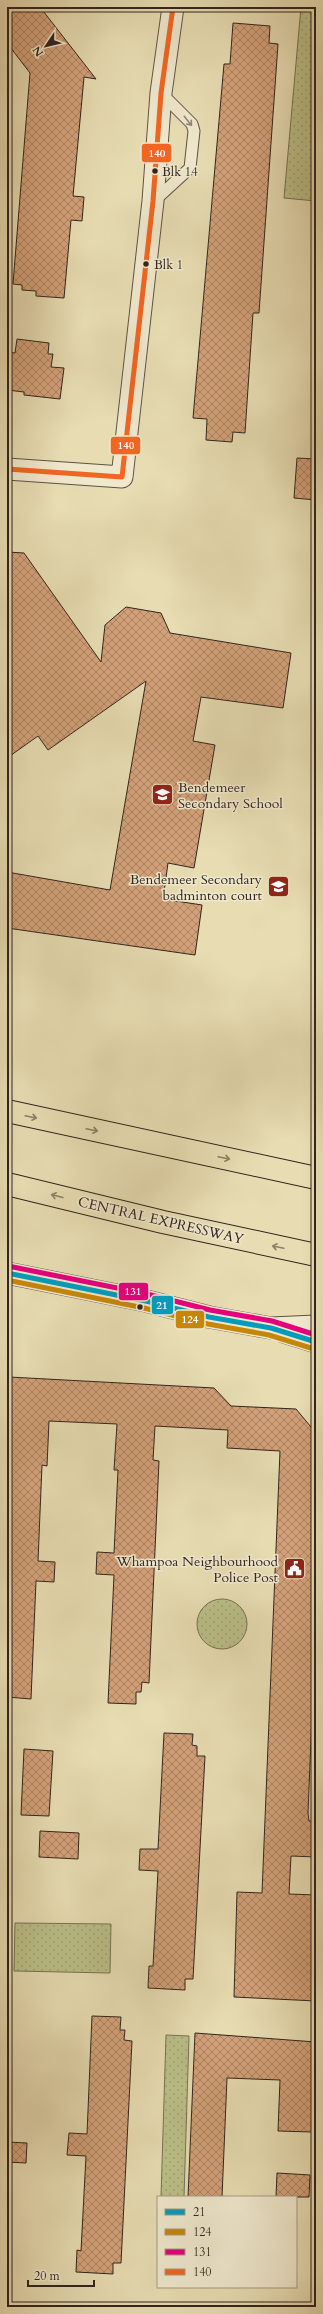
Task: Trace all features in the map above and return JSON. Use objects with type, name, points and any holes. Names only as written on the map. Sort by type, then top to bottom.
[{"type":"highway","points":[[7,1111],[316,1178]]},
{"type":"highway","name":"CENTRAL EXPRESSWAY","points":[[7,1184],[163,1222],[316,1255]]},
{"type":"street","points":[[7,469],[122,477],[153,201],[161,93],[173,7]]},
{"type":"street","points":[[7,1273],[146,1301],[209,1317],[272,1328],[316,1342]]},
{"type":"street","points":[[272,1328],[316,1326]]},
{"type":"lane","points":[[153,201],[190,168],[194,131],[192,124],[161,93]]},
{"type":"green space","points":[[301,7],[316,7],[316,201],[284,198]]},
{"type":"green space","points":[[217,1599],[227,1599],[240,1606],[247,1619],[247,1629],[240,1642],[227,1649],[217,1649],[208,1645],[201,1638],[197,1629],[197,1619],[201,1610],[208,1603]]},
{"type":"green space","points":[[15,1923],[111,1924],[110,1973],[14,1971]]},
{"type":"green space","points":[[166,2035],[189,2036],[184,2196],[161,2196]]},
{"type":"building","points":[[7,7],[40,7],[96,79],[84,77],[73,196],[84,197],[82,221],[71,220],[64,298],[36,296],[36,291],[22,290],[22,285],[13,284],[30,73],[7,43]]},
{"type":"building","points":[[233,23],[270,26],[269,43],[278,44],[259,313],[253,313],[245,433],[233,432],[232,442],[206,440],[207,419],[193,418],[224,64],[230,64]]},
{"type":"building","points":[[17,339],[49,343],[48,354],[53,354],[51,367],[64,368],[60,399],[24,395],[24,392],[7,390],[7,352],[15,353]]},
{"type":"building","points":[[297,458],[316,459],[316,500],[294,498]]},
{"type":"building","points":[[7,552],[24,553],[101,662],[105,625],[126,607],[161,613],[170,633],[291,653],[283,708],[201,697],[193,741],[215,745],[194,868],[168,863],[163,899],[202,905],[195,955],[7,928],[7,872],[110,890],[146,681],[48,750],[38,736],[7,758]]},
{"type":"building","points":[[9,1377],[214,1388],[231,1406],[296,1409],[316,1433],[316,1617],[308,1813],[309,1821],[316,1822],[316,1857],[291,1856],[289,1894],[316,1895],[316,2001],[234,1997],[237,1892],[262,1893],[280,1451],[227,1448],[228,1430],[155,1426],[153,1460],[159,1461],[149,1683],[142,1682],[141,1692],[136,1692],[136,1704],[108,1703],[114,1575],[96,1574],[97,1552],[114,1553],[118,1470],[114,1470],[117,1424],[49,1421],[47,1466],[42,1465],[38,1561],[55,1562],[54,1582],[36,1581],[31,1699],[7,1697],[7,1452],[9,1452],[11,1419],[7,1418]]},
{"type":"building","points":[[164,1733],[193,1734],[192,1745],[197,1746],[197,1756],[205,1756],[193,1979],[185,1979],[185,1990],[148,1988],[149,1966],[153,1966],[158,1871],[139,1870],[140,1849],[158,1849]]},
{"type":"building","points":[[24,1749],[53,1751],[49,1816],[21,1815]]},
{"type":"building","points":[[40,1831],[79,1833],[78,1859],[39,1857]]},
{"type":"building","points":[[92,2016],[121,2017],[120,2030],[125,2030],[124,2040],[132,2041],[121,2263],[113,2263],[113,2274],[76,2272],[77,2250],[81,2251],[86,2156],[67,2155],[69,2133],[87,2134]]},
{"type":"building","points":[[195,2033],[316,2042],[312,2132],[278,2131],[280,2080],[227,2078],[222,2196],[188,2196]]},
{"type":"building","points":[[7,2142],[27,2143],[26,2163],[7,2162]]},
{"type":"building","points":[[277,2173],[310,2175],[309,2197],[276,2196]]},
{"type":"transit line","name":"140","points":[[7,469],[122,477],[153,201],[161,93],[173,7]]},
{"type":"transit line","name":"131","points":[[8,1266],[147,1294],[210,1310],[272,1321],[316,1335]]},
{"type":"transit line","name":"21","points":[[7,1273],[146,1301],[209,1317],[271,1328],[316,1342]]},
{"type":"transit line","name":"124","points":[[7,1280],[144,1308],[208,1324],[269,1335],[314,1349]]},
{"type":"place","name":"Blk 14","points":[[155,171]]},
{"type":"place","name":"Blk 1","points":[[146,264]]},
{"type":"place","name":"Bendemeer Secondary School","points":[[162,795]]},
{"type":"place","name":"Bendemeer Secondary badminton court","points":[[278,887]]},
{"type":"place","name":"Whampoa Neighbourhood Police Post","points":[[294,1569]]}]
